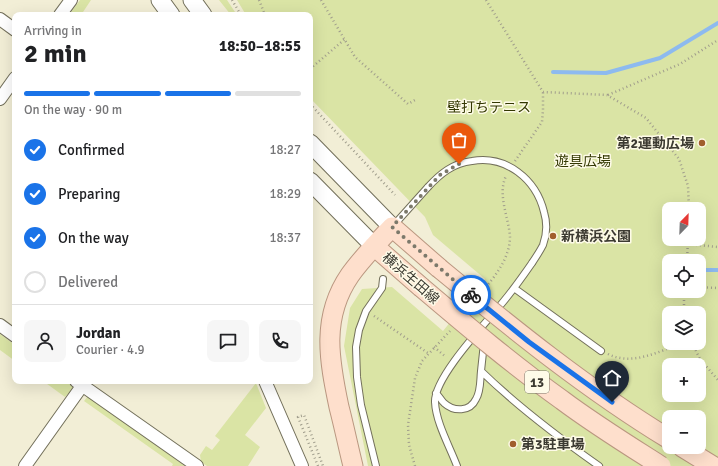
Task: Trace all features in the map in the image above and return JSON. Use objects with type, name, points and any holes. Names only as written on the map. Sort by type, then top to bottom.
[{"type":"main road","name":"横浜生田線","points":[[353,466],[331,372],[329,331],[333,311],[340,292],[350,275],[392,227],[529,342],[634,418],[662,435]]},
{"type":"main road","name":"横浜生田線","points":[[374,246],[512,363],[623,443],[661,466]]},
{"type":"main road","points":[[693,454],[713,466]]},
{"type":"street","points":[[62,12],[71,0]]},
{"type":"street","points":[[160,0],[169,12]]},
{"type":"street","points":[[192,0],[201,12]]},
{"type":"street","points":[[0,19],[12,28]]},
{"type":"street","points":[[0,99],[12,82]]},
{"type":"street","points":[[313,146],[392,227]]},
{"type":"street","points":[[313,184],[374,246]]},
{"type":"street","points":[[0,325],[12,334]]},
{"type":"street","points":[[25,466],[78,384]]},
{"type":"street","points":[[80,384],[197,466]]},
{"type":"street","points":[[266,384],[302,466]]},
{"type":"lane","points":[[392,227],[440,175],[449,169],[471,161],[482,160],[513,168],[526,178],[542,201],[546,217],[546,230],[543,244],[532,263],[514,288],[444,375],[436,393],[435,402],[438,418],[457,466]]},
{"type":"lane","points":[[376,466],[361,404],[357,377],[356,347],[359,330],[366,311],[382,288],[383,279]]},
{"type":"lane","points":[[514,288],[601,351]]},
{"type":"lane","points":[[436,393],[445,404],[455,409],[464,409],[471,406],[476,400],[479,392],[485,324]]},
{"type":"lane","points":[[481,371],[533,417],[599,466]]},
{"type":"path","points":[[232,0],[239,12]]},
{"type":"path","points":[[259,0],[264,12]]},
{"type":"path","points":[[321,0],[356,57],[408,104],[415,100]]},
{"type":"path","points":[[486,0],[543,92],[607,95],[680,64],[718,40]]},
{"type":"path","points":[[313,66],[345,39]]},
{"type":"path","points":[[607,95],[646,118],[680,159],[688,186],[689,202]]},
{"type":"path","points":[[313,107],[395,195]]},
{"type":"path","points":[[706,246],[718,247]]},
{"type":"path","points":[[706,287],[718,288]]},
{"type":"path","points":[[366,311],[428,353]]},
{"type":"path","points":[[434,347],[453,363]]},
{"type":"path","points":[[601,351],[615,358],[632,360],[662,350]]},
{"type":"path","points":[[696,350],[700,359],[718,380]]},
{"type":"path","points":[[318,466],[298,417],[304,415],[323,466]]},
{"type":"green space","points":[[80,0],[91,0],[83,12],[71,12]]},
{"type":"green space","points":[[219,0],[227,0],[235,12],[229,12]]},
{"type":"green space","name":"新横浜公園","points":[[237,0],[718,0],[718,466],[368,466],[344,346],[350,308],[362,289],[392,287],[443,331],[485,279],[433,235],[425,217],[313,101],[313,12],[244,12]]},
{"type":"green space","points":[[0,334],[12,343],[12,359],[0,350]]},
{"type":"green space","points":[[47,384],[72,384],[75,386],[65,397]]},
{"type":"green space","points":[[256,384],[266,408],[245,435],[260,447],[248,466],[207,466],[201,462],[200,455],[206,446],[212,450],[220,440],[215,436]]},
{"type":"green space","points":[[88,396],[185,466],[172,466],[173,464],[84,401]]},
{"type":"waterway","points":[[553,72],[606,73],[660,58],[718,23]]},
{"type":"waterway","points":[[706,270],[718,270]]},
{"type":"way so far","points":[[459,164],[440,175],[392,227],[471,295]]},
{"type":"place","name":"第2運動広場","points":[[702,143]]},
{"type":"place","name":"新横浜公園","points":[[553,236]]},
{"type":"place","name":"第3駐車場","points":[[513,444]]},
{"type":"route","points":[[471,295],[529,342],[612,402]]},
{"type":"park label","name":"壁打ちテニス","points":[[489,107]]},
{"type":"park label","name":"遊具広場","points":[[583,161]]}]
